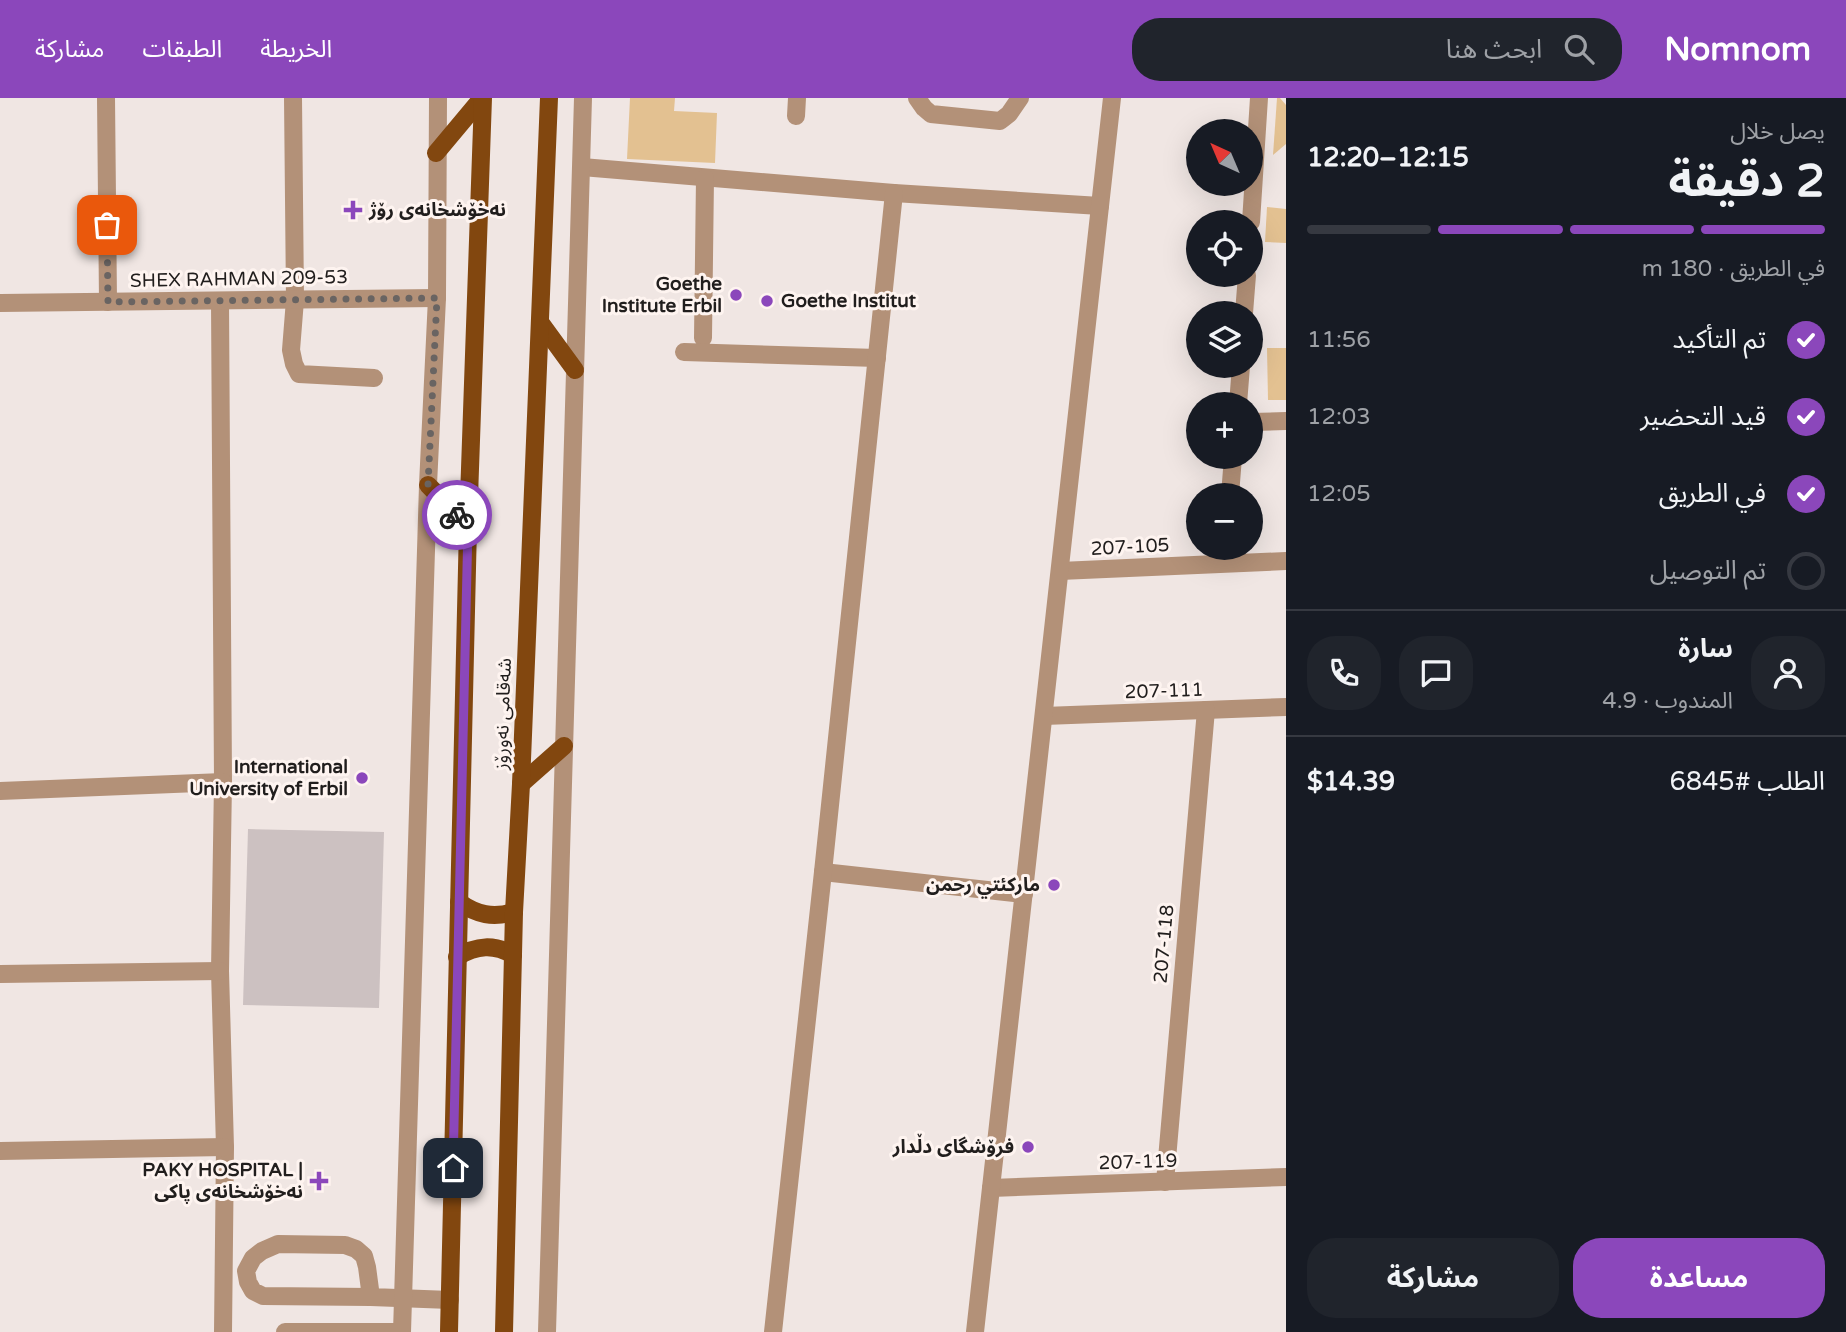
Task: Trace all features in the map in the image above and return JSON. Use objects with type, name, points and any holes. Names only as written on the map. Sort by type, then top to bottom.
[{"type":"main road","points":[[436,153],[483,98]]},
{"type":"main road","name":"شەقامی نەورۆز","points":[[449,1332],[468,526],[483,98]]},
{"type":"main road","name":"شەقامی نەورۆز","points":[[503,1332],[514,912],[522,784],[549,98]]},
{"type":"main road","points":[[540,322],[575,370]]},
{"type":"main road","points":[[428,485],[468,526]]},
{"type":"main road","points":[[522,784],[564,746]]},
{"type":"main road","points":[[459,902],[480,914],[503,915],[514,912]]},
{"type":"main road","points":[[457,957],[475,948],[485,947],[505,951],[513,956]]},
{"type":"street","points":[[106,98],[108,302]]},
{"type":"street","points":[[293,98],[295,300],[291,350],[294,365],[299,374],[374,378]]},
{"type":"street","points":[[285,1332],[402,1332],[428,485],[437,298],[438,98]]},
{"type":"street","points":[[547,1332],[583,98]]},
{"type":"street","points":[[917,98],[932,114],[1000,121],[1009,114],[1020,98]]},
{"type":"street","points":[[975,1332],[1112,98]]},
{"type":"street","points":[[1252,210],[1259,98]]},
{"type":"street","points":[[582,167],[894,193],[1100,206]]},
{"type":"street","points":[[703,338],[705,178]]},
{"type":"street","points":[[773,1332],[894,193]]},
{"type":"street","name":"SHEX RAHMAN 209-53","points":[[0,303],[437,298]]},
{"type":"street","points":[[220,301],[223,782],[220,971],[225,1147],[223,1332]]},
{"type":"street","points":[[684,352],[877,358]]},
{"type":"street","points":[[1263,422],[1286,421]]},
{"type":"street","name":"207-105","points":[[1060,571],[1186,559]]},
{"type":"street","name":"207-105","points":[[1263,559],[1286,561]]},
{"type":"street","name":"207-111","points":[[1044,716],[1286,707]]},
{"type":"street","name":"207-118","points":[[1165,1182],[1206,710]]},
{"type":"street","points":[[0,791],[223,782]]},
{"type":"street","points":[[823,872],[1024,894]]},
{"type":"street","points":[[0,974],[220,971]]},
{"type":"street","points":[[0,1151],[225,1147]]},
{"type":"street","name":"207-119","points":[[991,1188],[1286,1177]]},
{"type":"street","points":[[371,1297],[364,1256],[345,1245],[278,1244],[253,1258],[246,1270],[253,1290],[263,1296],[450,1300]]},
{"type":"shaded area","points":[[630,98],[675,98],[674,111],[717,113],[715,163],[627,159]]},
{"type":"shaded area","points":[[1277,98],[1286,105],[1286,144],[1273,155]]},
{"type":"shaded area","points":[[1267,207],[1286,209],[1286,243],[1265,242]]},
{"type":"shaded area","points":[[1267,348],[1286,348],[1286,400],[1268,400]]},
{"type":"building","name":"International University of Erbil","points":[[248,829],[384,832],[379,1008],[243,1005]]},
{"type":"way so far","points":[[107,225],[108,302],[437,298],[428,485],[457,515]]},
{"type":"place","name":"نەخۆشخانەی رۆژ","points":[[353,210]]},
{"type":"place","name":"Goethe Institute Erbil","points":[[736,295]]},
{"type":"place","name":"Goethe Institut","points":[[767,301]]},
{"type":"place","name":"International University of Erbil","points":[[362,778]]},
{"type":"place","name":"ماركئتي رحمن","points":[[1054,885]]},
{"type":"place","name":"فرۆشگای دڵدار","points":[[1028,1147]]},
{"type":"place","name":"PAKY HOSPITAL | نەخۆشخانەی پاکی","points":[[319,1181]]},
{"type":"route","points":[[453,1168],[468,526],[457,515]]}]
